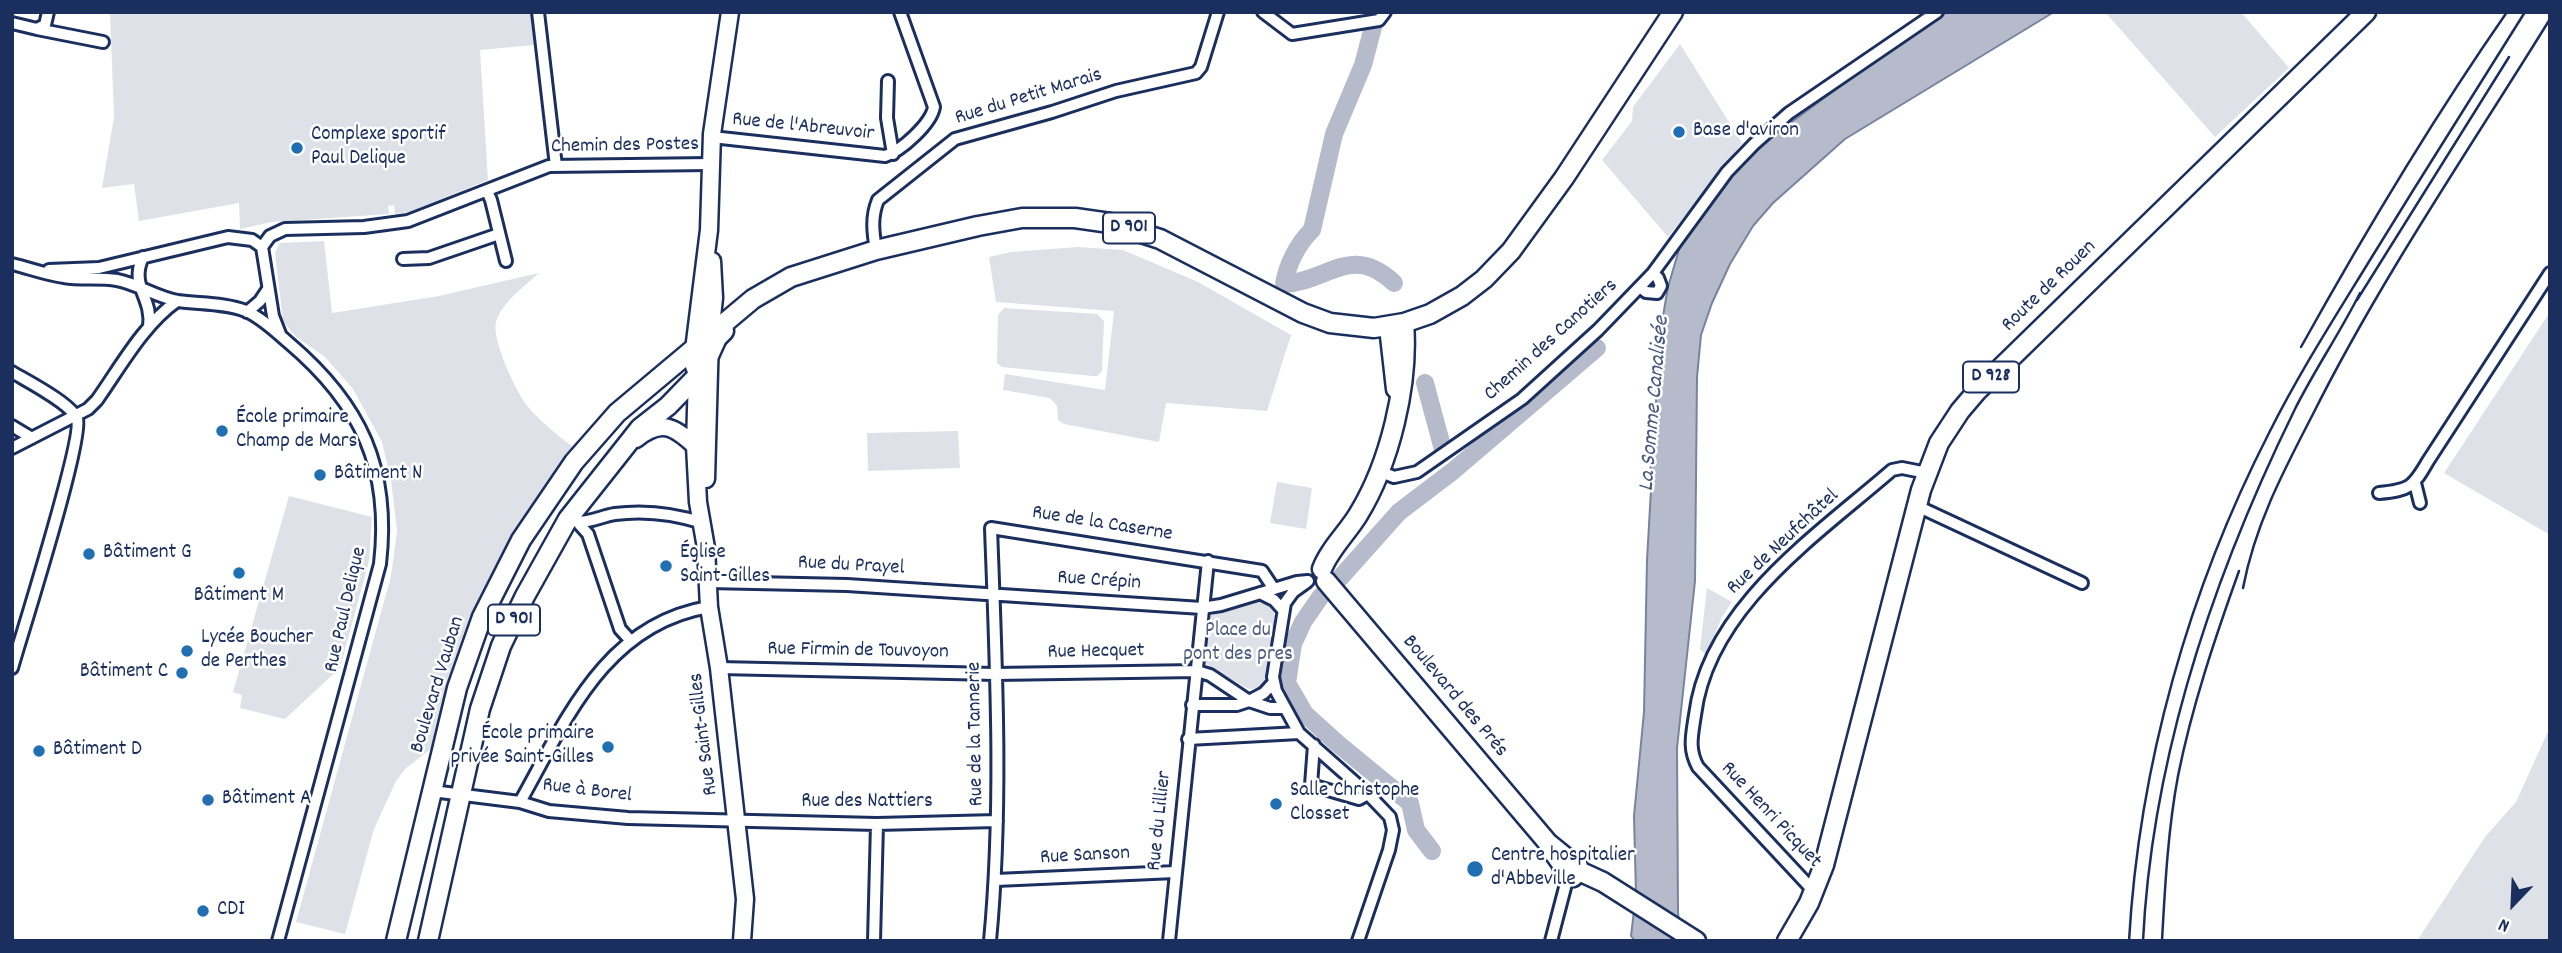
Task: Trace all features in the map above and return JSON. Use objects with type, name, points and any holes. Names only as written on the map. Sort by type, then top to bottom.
[{"type":"main road","name":"D 901","points":[[428,941],[480,709],[501,646],[525,596],[616,457],[640,428],[668,406],[705,366],[703,339],[722,332],[758,305],[835,264],[876,250],[978,226],[1022,219],[1075,218],[1136,230],[1180,248],[1303,313],[1330,323],[1354,327],[1397,325],[1430,314],[1462,296],[1484,279],[1511,251],[1564,178],[1673,12]]},
{"type":"main road","name":"Route de Rouen","points":[[1787,941],[1824,865],[1917,506],[1927,473],[1945,433],[1978,391],[2366,12]]},
{"type":"main road","points":[[703,339],[777,283],[835,264]]},
{"type":"main road","points":[[1397,325],[1392,361],[1397,404]]},
{"type":"main road","points":[[1317,578],[1359,514],[1379,471],[1393,430],[1405,365],[1397,325]]},
{"type":"main road","points":[[1354,327],[1373,339],[1392,361]]},
{"type":"main road","name":"Boulevard Vauban","points":[[396,941],[457,688],[496,587],[521,540],[574,462],[617,413],[703,339]]},
{"type":"main road","name":"Boulevard des Prés","points":[[1317,578],[1569,869],[1591,875],[1696,941]]},
{"type":"main road","name":"Route de Rouen","points":[[1777,941],[1812,888]]},
{"type":"street","points":[[37,29],[45,25],[48,12]]},
{"type":"street","points":[[538,12],[556,166]]},
{"type":"street","name":"Rue Saint-Gilles","points":[[703,523],[706,504],[708,400],[703,339],[712,137],[730,12]]},
{"type":"street","name":"Rue de l'Abreuvoir","points":[[712,137],[885,156],[893,154],[909,141],[933,114],[934,107],[900,12]]},
{"type":"street","name":"Rue du Petit Marais","points":[[876,250],[872,229],[878,200],[955,139],[1116,91],[1196,73],[1201,67],[1218,12]]},
{"type":"street","points":[[1263,12],[1292,34],[1378,18]]},
{"type":"street","name":"Chemin des Canotiers","points":[[1379,471],[1394,477],[1417,472],[1522,399],[1598,330],[1653,273],[1727,172],[1754,144],[1789,113],[1937,12]]},
{"type":"street","points":[[12,23],[103,42]]},
{"type":"street","points":[[888,80],[887,118],[893,154]]},
{"type":"street","name":"Chemin des Postes","points":[[262,247],[270,236],[285,229],[364,227],[408,221],[540,168],[711,164]]},
{"type":"street","points":[[487,191],[506,261]]},
{"type":"street","name":"Rue Saint-Gilles","points":[[703,339],[714,310],[709,230]]},
{"type":"street","points":[[403,259],[429,258],[499,234]]},
{"type":"street","points":[[36,270],[99,268],[228,237],[252,240],[262,247],[273,316],[282,337]]},
{"type":"street","points":[[143,257],[137,275],[149,311],[149,327]]},
{"type":"street","points":[[12,264],[62,277],[115,280],[142,290]]},
{"type":"street","points":[[2379,493],[2415,483],[2550,274]]},
{"type":"street","points":[[247,312],[260,301],[268,289]]},
{"type":"street","name":"Rue Paul Delique","points":[[142,290],[177,301],[247,312],[282,337],[325,375],[352,412],[372,456],[383,522],[381,553],[374,589],[278,941]]},
{"type":"street","points":[[12,448],[76,416],[97,400],[149,327],[163,311],[177,301]]},
{"type":"street","points":[[714,310],[732,316]]},
{"type":"street","points":[[12,372],[69,408],[76,416],[77,436],[16,644],[12,668]]},
{"type":"street","name":"Rue Saint-Gilles","points":[[697,374],[695,446],[698,502],[703,523],[709,607],[719,668],[745,899],[742,941]]},
{"type":"street","points":[[12,426],[32,438]]},
{"type":"street","points":[[616,457],[645,432],[664,426],[676,430],[695,446]]},
{"type":"street","name":"Rue de Neufchâtel","points":[[1698,767],[1692,757],[1690,745],[1702,677],[1739,610],[1796,554],[1892,470],[1902,468],[1927,473]]},
{"type":"street","points":[[2415,483],[2420,503]]},
{"type":"street","points":[[1917,506],[2082,583]]},
{"type":"street","points":[[573,521],[617,513],[674,514],[703,523]]},
{"type":"street","points":[[573,521],[588,534],[620,629],[630,640]]},
{"type":"street","name":"Rue de la Caserne","points":[[991,528],[1262,571],[1274,589]]},
{"type":"street","name":"Rue de la Tannerie","points":[[990,941],[996,880],[997,821],[991,528]]},
{"type":"street","name":"Rue du Lillier","points":[[1169,941],[1208,561]]},
{"type":"street","points":[[1317,578],[1293,592],[1283,610],[1274,682],[1284,708],[1299,733],[1390,817],[1393,830],[1389,850],[1358,941]]},
{"type":"street","name":"Rue Crépin","points":[[993,594],[1202,608],[1317,578]]},
{"type":"street","name":"Rue du Prayel","points":[[708,582],[847,585],[993,594]]},
{"type":"street","points":[[1260,593],[1274,600],[1283,610]]},
{"type":"street","points":[[520,802],[583,691],[630,640],[677,614],[709,607]]},
{"type":"street","name":"Rue Firmin de Touvoyon","points":[[719,668],[995,674]]},
{"type":"street","points":[[1197,671],[1210,675],[1249,701],[1270,708],[1284,708]]},
{"type":"street","name":"Rue Hecquet","points":[[995,674],[1197,671]]},
{"type":"street","points":[[1192,705],[1237,705],[1264,693],[1274,682]]},
{"type":"street","points":[[1188,739],[1299,733]]},
{"type":"street","points":[[1314,745],[1311,785],[1359,799],[1368,794]]},
{"type":"street","name":"Rue Henri Picquet","points":[[1698,767],[1812,888]]},
{"type":"street","name":"Rue à Borel","points":[[432,791],[520,802],[549,811],[628,818],[737,822]]},
{"type":"street","name":"Rue des Nattiers","points":[[737,822],[877,824],[997,821]]},
{"type":"street","points":[[874,941],[877,824]]},
{"type":"street","points":[[1551,941],[1569,869]]},
{"type":"street","name":"Rue Sanson","points":[[996,880],[1175,872]]},
{"type":"green space","name":"Complexe sportif Paul Delique","points":[[110,12],[530,12],[534,45],[480,50],[488,180],[409,212],[395,214],[394,205],[388,206],[389,214],[272,222],[240,229],[239,203],[139,221],[134,184],[102,188],[114,117]]},
{"type":"green space","points":[[2105,12],[2241,12],[2289,68],[2215,137]]},
{"type":"green space","name":"Base d'aviron","points":[[1680,44],[1742,143],[1668,237],[1602,160],[1632,121],[1633,107]]},
{"type":"green space","points":[[324,241],[332,313],[439,296],[539,273],[503,308],[496,322],[497,340],[506,366],[524,401],[534,414],[578,451],[482,603],[450,678],[437,739],[431,749],[406,768],[396,781],[374,829],[345,934],[296,922],[391,576],[397,531],[391,480],[382,442],[353,389],[325,357],[295,336],[283,321],[275,253],[280,243]]},
{"type":"green space","points":[[1078,247],[1123,250],[1198,282],[1291,335],[1267,411],[1166,403],[1159,442],[1064,424],[1058,420],[1057,406],[1050,398],[1003,390],[1005,374],[1105,390],[1114,311],[996,302],[989,257],[1011,252]]},
{"type":"green space","points":[[1004,308],[1097,314],[1104,321],[1102,371],[1093,376],[1002,367],[997,363],[998,315]]},
{"type":"green space","points":[[2550,312],[2550,535],[2444,473]]},
{"type":"green space","points":[[958,431],[960,468],[868,471],[867,433]]},
{"type":"green space","points":[[1277,482],[1312,488],[1306,529],[1270,523]]},
{"type":"green space","points":[[289,496],[372,517],[369,561],[340,668],[285,719],[240,708],[242,695],[233,692]]},
{"type":"green space","points":[[1707,588],[1732,602],[1722,617],[1706,655],[1700,649]]},
{"type":"green space","name":"Place du pont des pres","points":[[1259,601],[1269,603],[1275,615],[1265,681],[1260,688],[1250,689],[1203,662],[1210,616]]},
{"type":"green space","points":[[2550,727],[2550,941],[2417,941],[2485,837],[2516,802]]},
{"type":"water","name":"La Somme Canalisée","points":[[1947,12],[2054,12],[1845,139],[1773,203],[1753,226],[1730,264],[1701,335],[1697,377],[1695,581],[1677,748],[1678,913],[1682,941],[1635,941],[1631,936],[1636,894],[1634,816],[1644,712],[1651,490],[1650,418],[1656,403],[1658,345],[1668,287],[1683,236],[1752,151],[1891,49]]},
{"type":"waterway","points":[[1377,12],[1363,65],[1334,134],[1312,230],[1294,255],[1284,284],[1352,265],[1379,271],[1394,283]]},
{"type":"waterway","points":[[1340,578],[1399,512],[1453,471],[1597,348]]},
{"type":"waterway","points":[[1425,383],[1442,446]]},
{"type":"waterway","points":[[1321,596],[1303,622],[1293,644],[1287,683],[1305,714],[1410,803],[1416,830],[1432,851]]},
{"type":"railway","points":[[2301,347],[2400,177],[2507,12]]},
{"type":"railway","points":[[2129,941],[2144,809],[2157,744],[2192,616],[2240,492],[2318,345],[2525,12]]},
{"type":"railway","points":[[2243,588],[2255,542],[2271,499],[2339,365],[2396,264],[2550,19]]},
{"type":"railway","points":[[2357,300],[2509,57]]},
{"type":"railway","points":[[2143,941],[2159,803],[2192,668],[2214,601],[2238,536],[2295,409],[2360,293]]},
{"type":"railway","points":[[2162,941],[2169,837],[2178,776],[2205,672],[2239,571]]},
{"type":"place","name":"Base d'aviron","points":[[1679,132]]},
{"type":"place","name":"Complexe sportif Paul Delique","points":[[297,148]]},
{"type":"place","name":"École primaire Champ de Mars","points":[[222,431]]},
{"type":"place","name":"Bâtiment N","points":[[320,475]]},
{"type":"place","name":"Bâtiment G","points":[[89,554]]},
{"type":"place","name":"Église Saint-Gilles","points":[[666,566]]},
{"type":"place","name":"Bâtiment M","points":[[239,573]]},
{"type":"place","name":"Lycée Boucher de Perthes","points":[[187,651]]},
{"type":"place","name":"Bâtiment C","points":[[182,673]]},
{"type":"place","name":"École primaire privée Saint-Gilles","points":[[608,747]]},
{"type":"place","name":"Bâtiment D","points":[[39,751]]},
{"type":"place","name":"Bâtiment A","points":[[208,800]]},
{"type":"place","name":"Salle Christophe Closset","points":[[1276,804]]},
{"type":"place","name":"Centre hospitalier d'Abbeville","points":[[1475,869]]},
{"type":"place","name":"CDI","points":[[203,911]]}]
